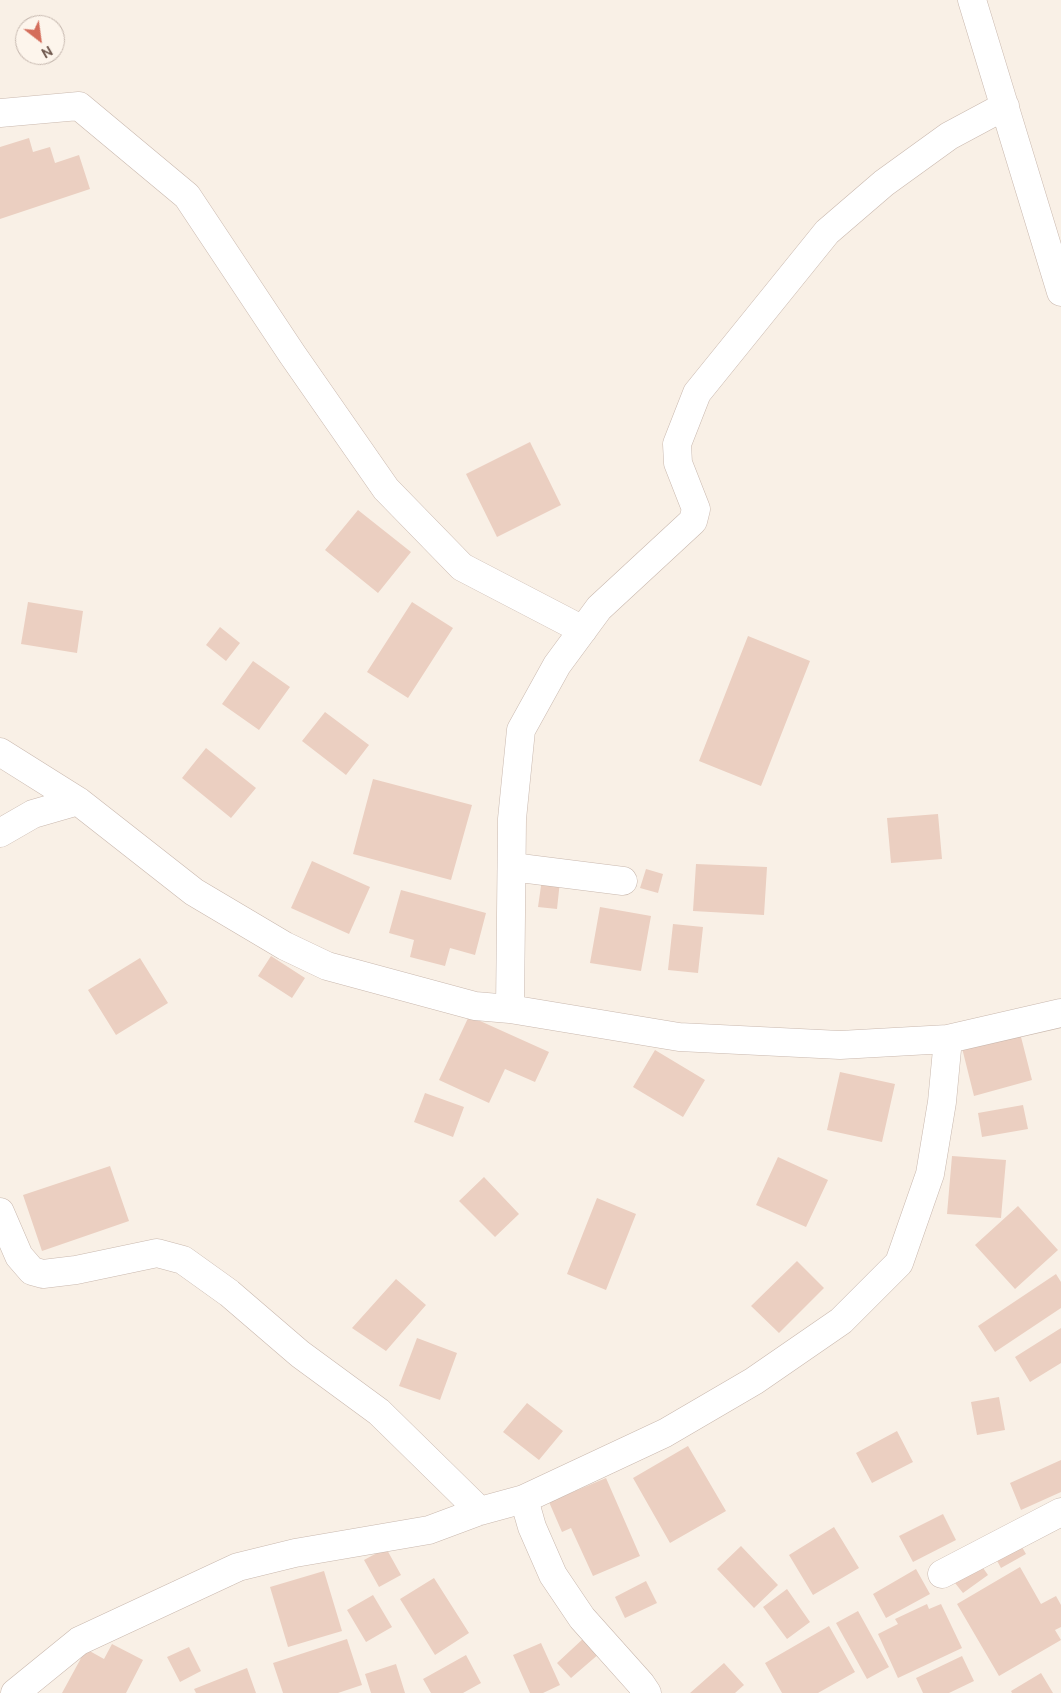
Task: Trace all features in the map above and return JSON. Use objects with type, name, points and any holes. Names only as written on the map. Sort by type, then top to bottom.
[{"type":"street","points":[[972,0],[1061,292]]},
{"type":"street","points":[[0,113],[79,106],[187,196],[292,354],[386,489],[462,567],[583,630]]},
{"type":"street","points":[[510,1009],[512,819],[521,730],[557,665],[599,608],[693,521],[696,509],[678,463],[677,444],[697,393],[827,232],[884,183],[949,136],[1005,106]]},
{"type":"street","points":[[0,752],[78,801],[194,892],[285,946],[327,966],[475,1006],[510,1009],[679,1038],[840,1044],[948,1039],[1061,1013]]},
{"type":"street","points":[[33,814],[46,781]]},
{"type":"street","points":[[0,833],[33,814],[78,801]]},
{"type":"street","points":[[512,867],[623,881]]},
{"type":"street","points":[[14,1693],[80,1642],[238,1567],[295,1553],[429,1530],[480,1511],[524,1500],[665,1433],[754,1381],[841,1321],[899,1263],[930,1174],[942,1102],[948,1039]]},
{"type":"street","points":[[0,1212],[19,1256],[32,1270],[43,1274],[76,1270],[157,1253],[183,1260],[229,1293],[300,1354],[379,1412],[480,1511]]},
{"type":"street","points":[[524,1500],[532,1527],[553,1575],[582,1618],[647,1693]]},
{"type":"street","points":[[942,1574],[1061,1512]]},
{"type":"building","points":[[29,138],[33,152],[50,147],[55,163],[79,155],[90,189],[0,219],[0,147]]},
{"type":"building","points":[[530,442],[561,505],[497,537],[466,474]]},
{"type":"building","points":[[358,510],[411,552],[378,593],[325,550]]},
{"type":"building","points":[[28,602],[83,611],[77,653],[21,644]]},
{"type":"building","points":[[412,602],[453,628],[408,698],[367,672]]},
{"type":"building","points":[[220,627],[240,643],[226,661],[206,645]]},
{"type":"building","points":[[748,636],[810,661],[761,786],[699,761]]},
{"type":"building","points":[[253,661],[290,687],[259,730],[222,704]]},
{"type":"building","points":[[325,712],[369,745],[346,775],[302,741]]},
{"type":"building","points":[[206,748],[256,788],[231,818],[182,778]]},
{"type":"building","points":[[373,779],[472,805],[451,880],[353,854]]},
{"type":"building","points":[[938,814],[942,859],[891,863],[887,818]]},
{"type":"building","points":[[312,861],[370,887],[349,934],[291,908]]},
{"type":"building","points":[[696,864],[767,867],[764,915],[693,911]]},
{"type":"building","points":[[646,869],[663,874],[658,893],[640,888]]},
{"type":"building","points":[[542,879],[560,881],[557,909],[538,907]]},
{"type":"building","points":[[401,890],[486,913],[475,955],[450,948],[445,966],[410,957],[414,940],[389,933]]},
{"type":"building","points":[[600,907],[651,916],[641,971],[590,963]]},
{"type":"building","points":[[673,924],[703,927],[698,973],[668,970]]},
{"type":"building","points":[[271,956],[305,978],[292,998],[258,976]]},
{"type":"building","points":[[140,958],[168,1003],[116,1035],[88,990]]},
{"type":"building","points":[[469,1016],[549,1052],[535,1082],[505,1069],[489,1103],[439,1080]]},
{"type":"building","points":[[1020,1033],[1032,1080],[974,1096],[962,1048]]},
{"type":"building","points":[[655,1050],[705,1080],[683,1117],[633,1087]]},
{"type":"building","points":[[840,1072],[895,1084],[882,1142],[827,1130]]},
{"type":"building","points":[[425,1093],[464,1107],[453,1137],[414,1122]]},
{"type":"building","points":[[1023,1105],[1028,1129],[982,1137],[978,1113]]},
{"type":"building","points":[[952,1156],[1006,1160],[1001,1218],[947,1214]]},
{"type":"building","points":[[778,1157],[828,1180],[806,1227],[756,1205]]},
{"type":"building","points":[[110,1166],[129,1221],[42,1251],[23,1195]]},
{"type":"building","points":[[484,1177],[519,1214],[495,1237],[459,1201]]},
{"type":"building","points":[[597,1198],[636,1214],[606,1290],[567,1274]]},
{"type":"building","points":[[1018,1206],[1058,1250],[1015,1289],[975,1245]]},
{"type":"building","points":[[797,1261],[824,1288],[779,1333],[751,1306]]},
{"type":"building","points":[[1056,1274],[1061,1282],[1061,1308],[995,1352],[978,1326]]},
{"type":"building","points":[[396,1279],[426,1305],[386,1351],[352,1328]]},
{"type":"building","points":[[1061,1328],[1061,1363],[1030,1382],[1015,1357]]},
{"type":"building","points":[[417,1338],[457,1353],[440,1400],[399,1386]]},
{"type":"building","points":[[999,1397],[1005,1430],[977,1435],[971,1402]]},
{"type":"building","points":[[527,1403],[563,1431],[539,1460],[503,1432]]},
{"type":"building","points":[[897,1431],[913,1462],[872,1483],[856,1453]]},
{"type":"building","points":[[688,1446],[726,1511],[670,1543],[633,1478]]},
{"type":"building","points":[[1061,1460],[1061,1492],[1021,1510],[1010,1483]]},
{"type":"building","points":[[606,1478],[640,1556],[593,1576],[571,1528],[562,1532],[549,1502]]},
{"type":"building","points":[[943,1514],[956,1540],[913,1562],[899,1536]]},
{"type":"building","points":[[834,1527],[859,1568],[813,1595],[789,1555]]},
{"type":"building","points":[[1019,1542],[1026,1554],[1001,1568],[995,1557]]},
{"type":"building","points":[[741,1546],[778,1585],[754,1608],[717,1569]]},
{"type":"building","points":[[386,1548],[401,1575],[379,1587],[364,1560]]},
{"type":"building","points":[[981,1565],[988,1575],[963,1593],[955,1583]]},
{"type":"building","points":[[1020,1567],[1041,1604],[1056,1596],[1061,1605],[1061,1627],[1055,1630],[1061,1640],[999,1676],[957,1604]]},
{"type":"building","points":[[916,1569],[930,1594],[886,1618],[873,1594]]},
{"type":"building","points":[[324,1571],[342,1631],[288,1647],[270,1587]]},
{"type":"building","points":[[434,1578],[469,1633],[435,1655],[400,1599]]},
{"type":"building","points":[[646,1581],[657,1603],[625,1618],[615,1597]]},
{"type":"building","points":[[787,1589],[810,1622],[787,1639],[763,1607]]},
{"type":"building","points":[[373,1595],[392,1627],[366,1642],[347,1610]]},
{"type":"building","points":[[927,1604],[929,1609],[941,1604],[962,1648],[898,1678],[878,1634],[898,1624],[895,1619]]},
{"type":"building","points":[[858,1611],[889,1667],[867,1679],[836,1623]]},
{"type":"building","points":[[829,1626],[855,1672],[818,1693],[782,1693],[765,1663]]},
{"type":"building","points":[[585,1637],[600,1653],[571,1678],[557,1663]]},
{"type":"building","points":[[347,1639],[362,1685],[338,1693],[283,1693],[273,1663]]},
{"type":"building","points":[[541,1643],[560,1685],[543,1693],[530,1693],[513,1655]]},
{"type":"building","points":[[112,1644],[143,1660],[126,1693],[62,1693],[86,1649],[104,1659]]},
{"type":"building","points":[[189,1647],[201,1671],[180,1682],[167,1657]]},
{"type":"building","points":[[466,1655],[481,1683],[463,1693],[431,1693],[423,1679]]},
{"type":"building","points":[[962,1656],[974,1681],[949,1693],[923,1693],[916,1678]]},
{"type":"building","points":[[724,1663],[744,1685],[735,1693],[690,1693]]},
{"type":"building","points":[[396,1664],[405,1693],[371,1693],[365,1674]]},
{"type":"building","points":[[247,1668],[256,1693],[196,1693],[194,1689]]},
{"type":"building","points":[[1041,1673],[1053,1693],[1012,1693],[1011,1691]]}]
